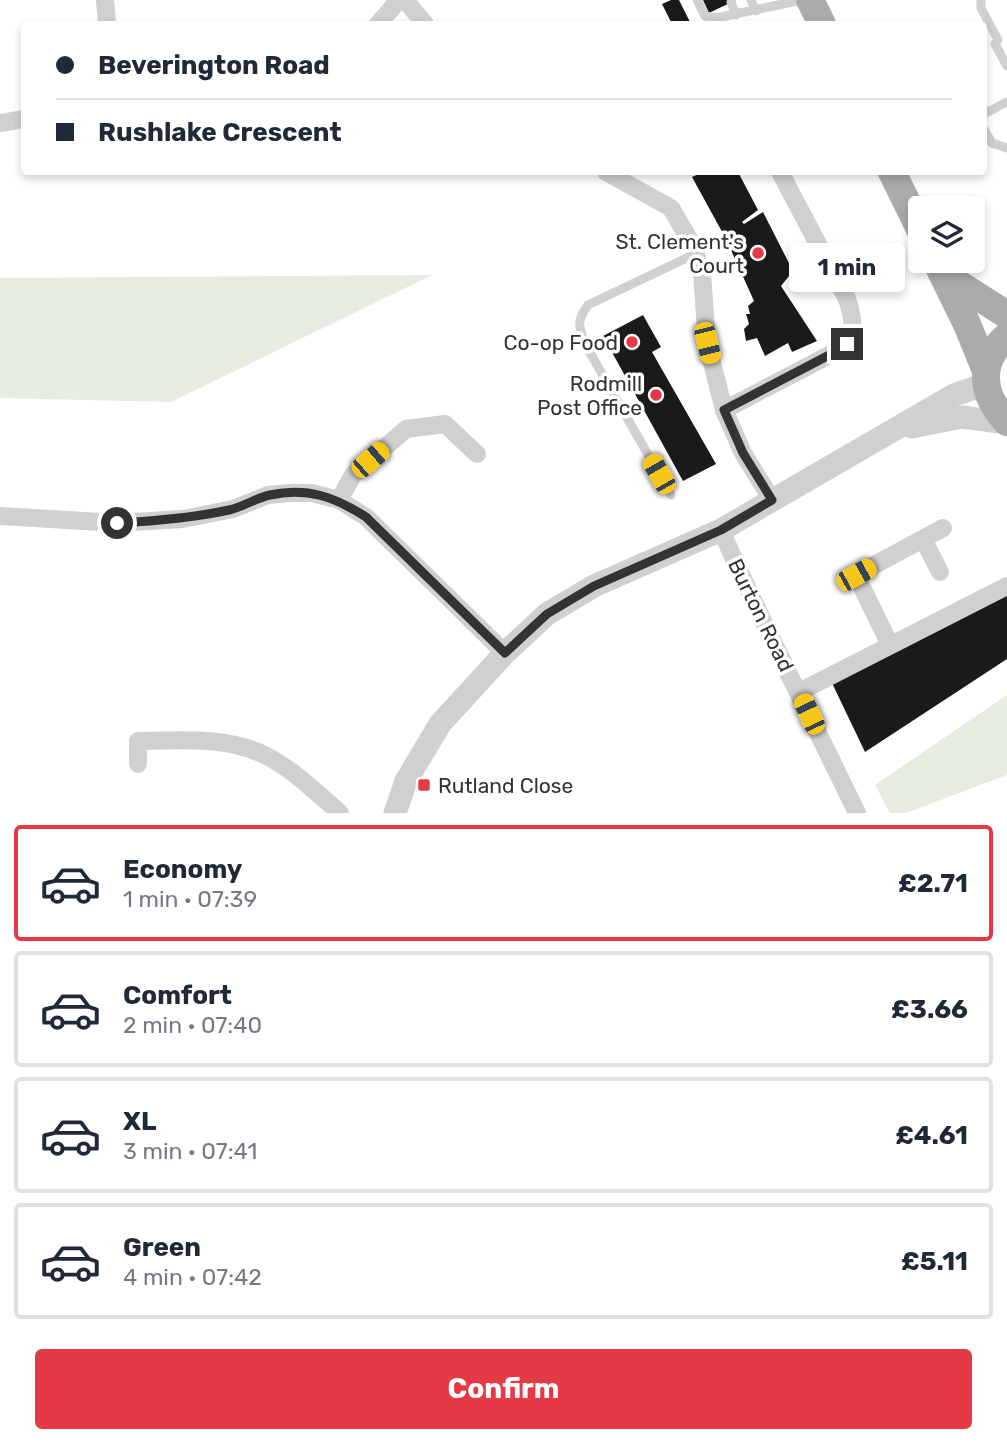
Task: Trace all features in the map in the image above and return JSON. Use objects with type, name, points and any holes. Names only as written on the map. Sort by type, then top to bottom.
[{"type":"main road","points":[[810,0],[820,21]]},
{"type":"main road","points":[[893,175],[908,205]]},
{"type":"main road","points":[[943,273],[986,377],[996,410],[1007,422]]},
{"type":"main road","points":[[948,273],[1007,315]]},
{"type":"main road","points":[[986,377],[988,362],[997,345],[1007,336]]},
{"type":"street","points":[[105,0],[107,21]]},
{"type":"street","points":[[381,21],[399,0]]},
{"type":"street","points":[[405,0],[422,21]]},
{"type":"street","points":[[0,122],[21,119]]},
{"type":"street","points":[[724,410],[835,352],[847,344],[852,330],[853,318],[847,299],[782,175]]},
{"type":"street","points":[[629,177],[671,208],[695,254],[702,273],[707,343],[724,410],[743,453],[772,500]]},
{"type":"street","points":[[395,813],[406,781],[440,724],[505,653],[547,614],[594,586],[721,530],[986,377]]},
{"type":"street","points":[[895,430],[962,417],[1007,422]]},
{"type":"street","points":[[339,500],[353,475],[406,429],[445,424],[477,454]]},
{"type":"street","points":[[0,516],[117,523],[183,519],[233,509],[268,495],[290,492],[339,500],[366,517],[505,653]]},
{"type":"street","points":[[890,645],[851,576],[943,528]]},
{"type":"street","name":"Burton Road","points":[[721,530],[757,612],[799,692],[856,813]]},
{"type":"street","points":[[923,539],[940,572]]},
{"type":"street","points":[[799,692],[1007,586]]},
{"type":"street","points":[[138,764],[138,741],[188,740],[242,746],[271,758],[340,813]]},
{"type":"lane","points":[[697,0],[705,16],[716,19],[756,11],[775,3],[802,0]]},
{"type":"lane","points":[[751,0],[756,11]]},
{"type":"lane","points":[[981,0],[982,8],[1002,37],[995,44],[1007,66]]},
{"type":"lane","points":[[730,2],[736,15]]},
{"type":"lane","points":[[987,112],[1007,102]]},
{"type":"lane","points":[[987,134],[992,143],[1007,148]]},
{"type":"lane","points":[[671,495],[585,344],[579,325],[580,315],[588,305],[695,254]]},
{"type":"shaded area","points":[[432,275],[171,402],[0,398],[0,278]]},
{"type":"shaded area","points":[[1007,695],[1007,775],[906,813],[890,813],[875,785]]},
{"type":"building","points":[[679,0],[690,21],[670,21],[662,4]]},
{"type":"building","points":[[703,0],[736,0],[709,13]]},
{"type":"building","name":"St. Clement's Court","points":[[740,175],[758,210],[742,222],[744,224],[763,212],[793,271],[781,286],[817,341],[792,352],[788,343],[765,356],[757,338],[746,341],[744,329],[749,324],[746,314],[750,314],[748,306],[754,301],[726,239],[692,177]]},
{"type":"building","points":[[643,315],[661,347],[652,352],[716,464],[683,481],[603,336]]},
{"type":"building","points":[[1007,587],[1007,659],[865,752],[831,681]]},
{"type":"place","name":"St. Clement's Court","points":[[758,253]]},
{"type":"place","name":"Co-op Food","points":[[632,342]]},
{"type":"place","name":"Rodmill Post Office","points":[[656,395]]},
{"type":"place","name":"Rutland Close","points":[[424,785]]},
{"type":"route","points":[[117,523],[183,519],[233,509],[268,495],[290,492],[339,500],[366,517],[505,653],[547,614],[594,586],[721,530],[772,500],[743,453],[724,410],[847,344]]}]
